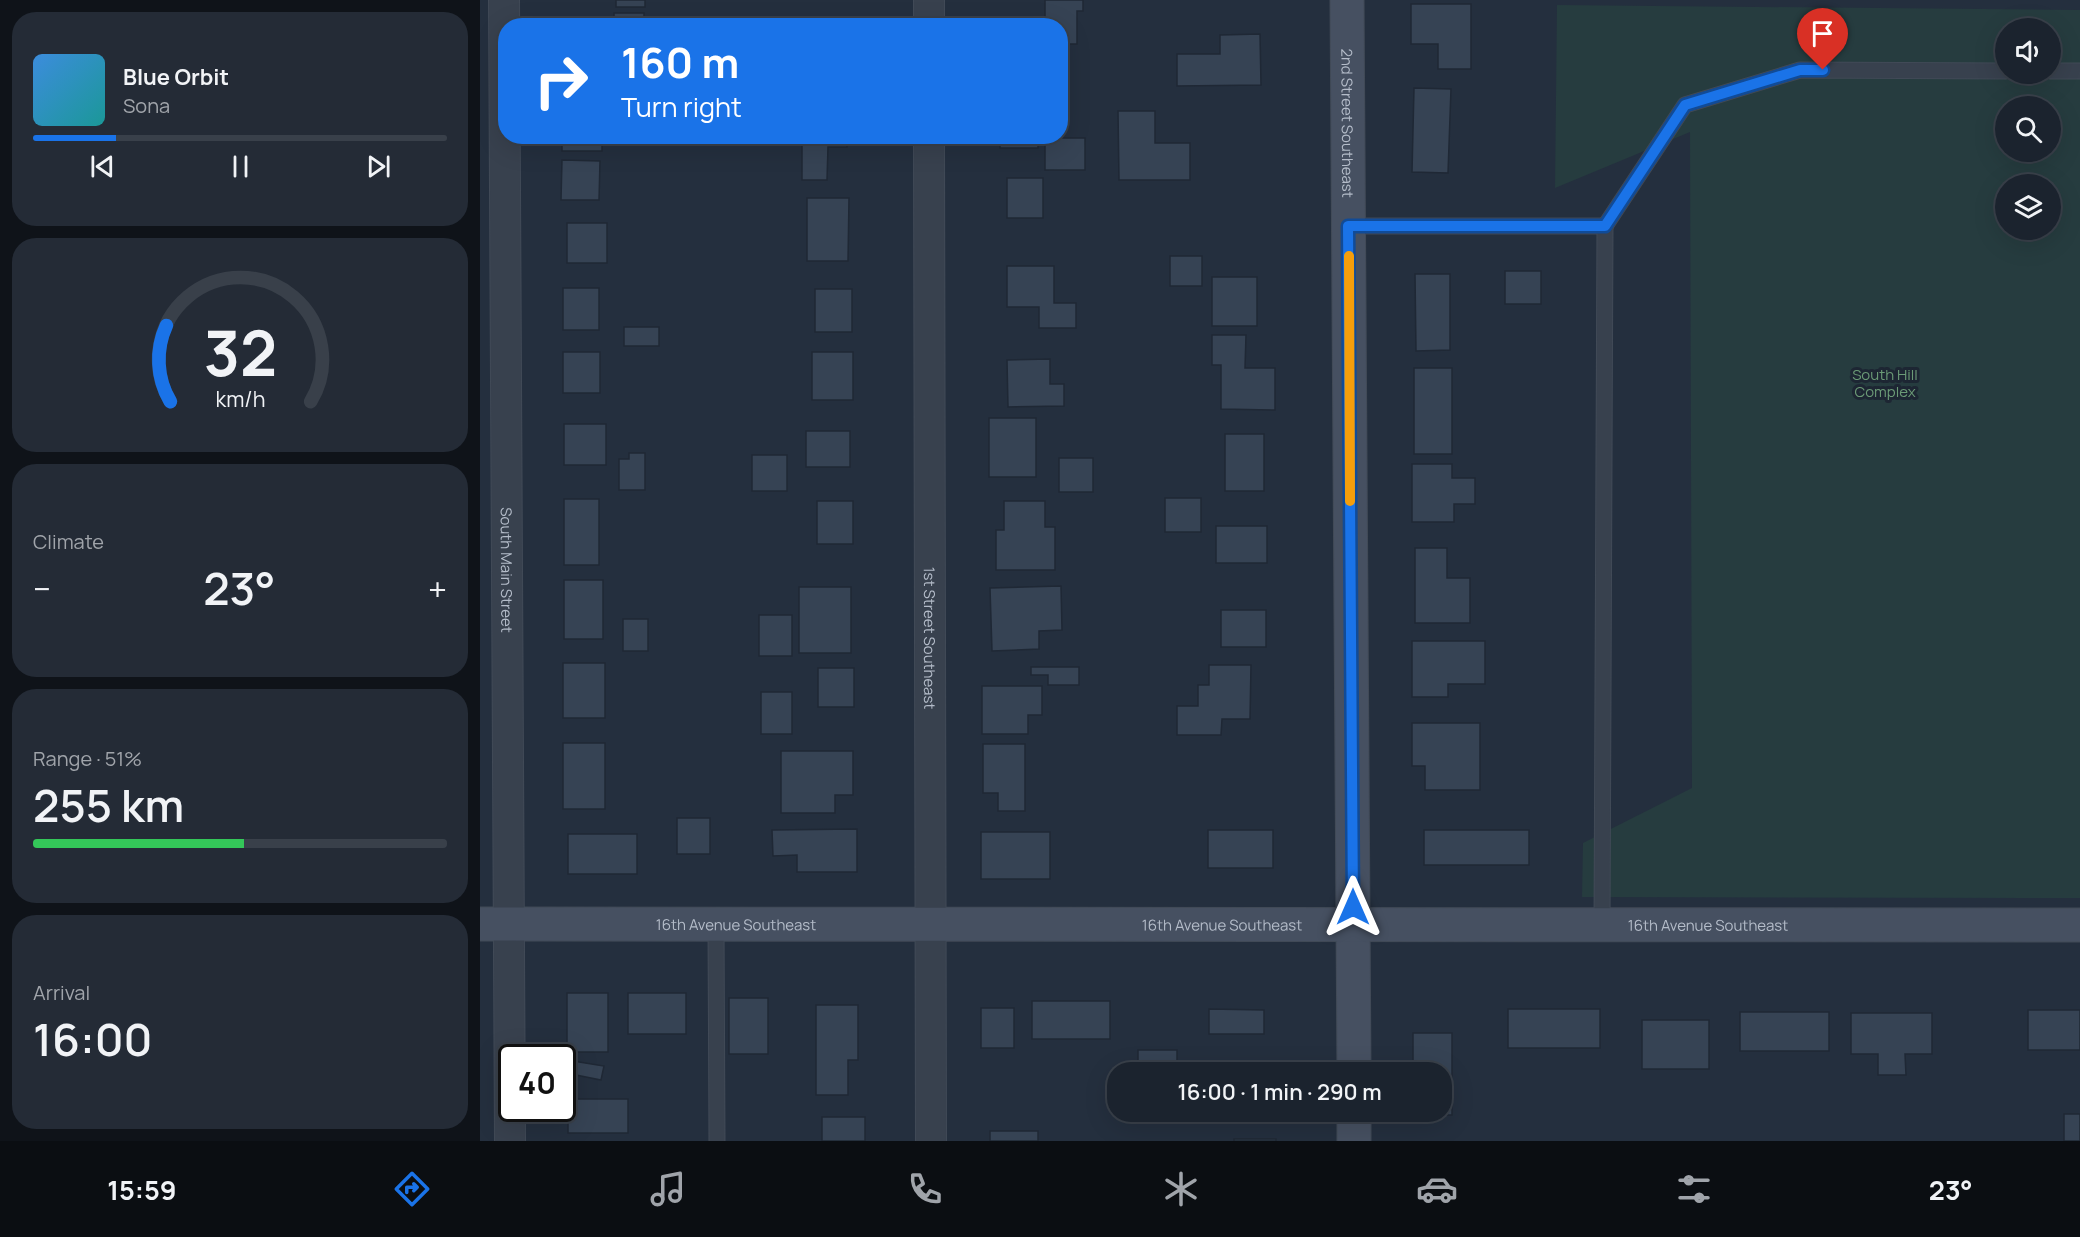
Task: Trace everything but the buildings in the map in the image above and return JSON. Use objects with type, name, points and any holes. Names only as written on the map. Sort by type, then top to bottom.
[{"type":"street","name":"South Main Street","points":[[504,0],[504,18]]},
{"type":"street","points":[[929,0],[929,18]]},
{"type":"street","name":"2nd Street Southeast","points":[[1347,0],[1354,1062]]},
{"type":"street","name":"South Main Street","points":[[502,144],[494,924],[510,1141]]},
{"type":"street","name":"1st Street Southeast","points":[[929,144],[931,1141]]},
{"type":"street","name":"16th Avenue Southeast","points":[[494,924],[2080,925]]},
{"type":"street","points":[[1354,1122],[1354,1141]]},
{"type":"lane","points":[[1602,925],[1605,226],[1685,105],[1800,70],[1995,71]]},
{"type":"lane","points":[[2061,71],[2080,71]]},
{"type":"lane","points":[[1348,226],[1605,226]]},
{"type":"lane","points":[[716,924],[717,1141]]},
{"type":"green space","name":"South Hill Complex","points":[[1557,5],[2080,10],[2080,898],[1582,897],[1583,843],[1692,788],[1690,132],[1555,188]]},
{"type":"slow traffic","points":[[1349,256],[1350,501]]},
{"type":"route","points":[[1353,907],[1348,226],[1605,226],[1685,105],[1800,70],[1823,70]]}]
